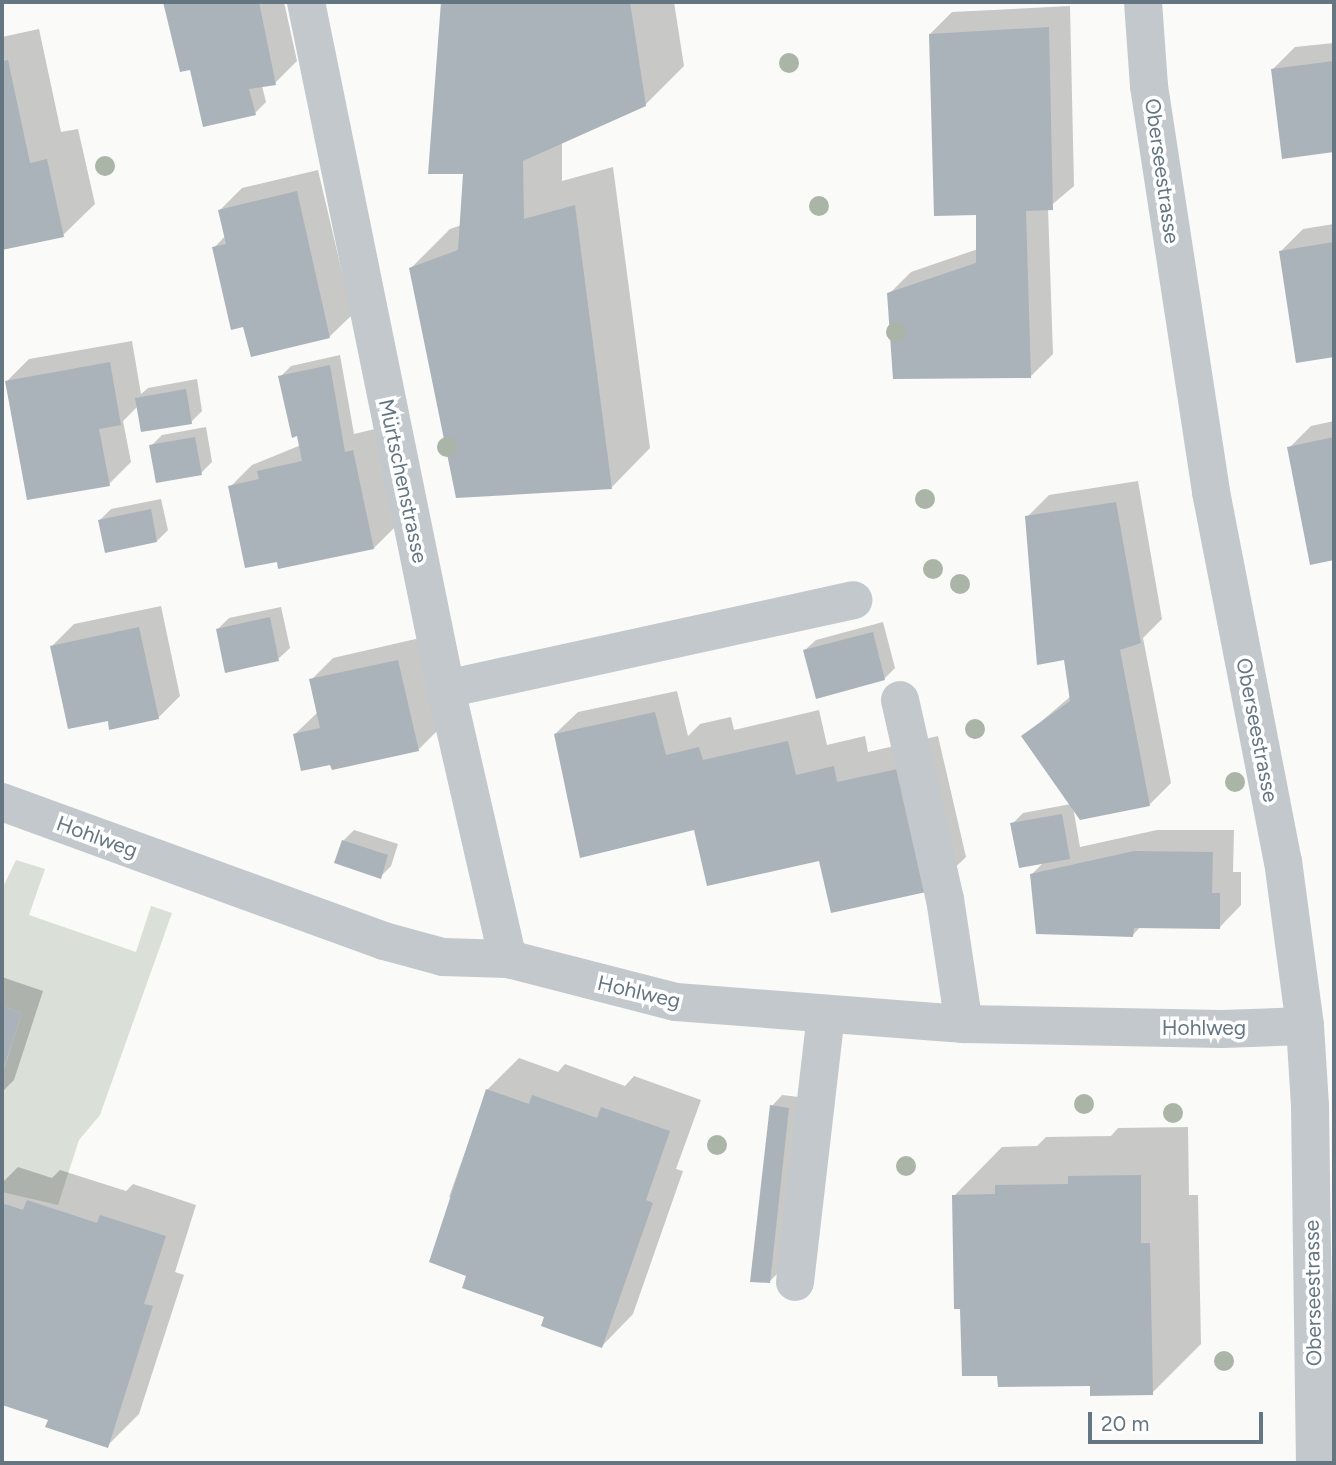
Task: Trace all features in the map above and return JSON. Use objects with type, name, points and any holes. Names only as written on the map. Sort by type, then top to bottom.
[{"type":"street","name":"Mürtschenstrasse","points":[[306,2],[446,689],[509,958]]},
{"type":"street","name":"Oberseestrasse","points":[[1143,2],[1149,86],[1209,479],[1283,861],[1305,1026],[1310,1106],[1315,1463]]},
{"type":"street","points":[[446,689],[853,600]]},
{"type":"street","points":[[900,700],[945,899],[964,1024]]},
{"type":"street","name":"Hohlweg","points":[[3,807],[384,941],[443,957],[509,958],[676,1002],[826,1016],[964,1024],[1222,1029],[1305,1026]]},
{"type":"street","points":[[795,1282],[826,1016]]},
{"type":"shaded area","points":[[16,860],[45,869],[29,915],[136,952],[151,906],[172,913],[100,1115],[79,1140],[58,1205],[2,1192],[2,1075],[22,1013],[2,1006],[2,889]]},
{"type":"building","points":[[163,2],[259,2],[276,85],[249,89],[256,115],[203,127],[190,70],[180,72]]},
{"type":"building","points":[[441,2],[630,2],[646,106],[523,161],[524,219],[575,205],[612,489],[456,498],[409,268],[458,250],[463,174],[428,174]]},
{"type":"building","points":[[1049,27],[1053,210],[1026,211],[1031,378],[893,379],[887,293],[976,263],[976,215],[934,216],[929,34]]},
{"type":"building","points":[[8,60],[30,163],[47,159],[64,237],[2,250],[2,61]]},
{"type":"building","points":[[1334,61],[1334,152],[1282,159],[1271,69]]},
{"type":"building","points":[[297,191],[330,338],[251,357],[243,327],[231,330],[212,247],[226,244],[218,210]]},
{"type":"building","points":[[1334,242],[1334,357],[1296,363],[1279,251]]},
{"type":"building","points":[[110,362],[121,425],[99,429],[110,486],[27,500],[5,381]]},
{"type":"building","points":[[330,365],[345,452],[353,450],[374,549],[278,569],[277,562],[245,568],[228,486],[259,479],[257,471],[302,461],[297,436],[292,438],[278,376]]},
{"type":"building","points":[[186,389],[192,424],[141,432],[135,398]]},
{"type":"building","points":[[195,437],[202,475],[156,483],[149,445]]},
{"type":"building","points":[[1334,437],[1334,560],[1310,565],[1287,447]]},
{"type":"building","points":[[1116,502],[1141,643],[1120,650],[1150,806],[1080,820],[1021,736],[1070,701],[1064,660],[1037,665],[1025,516]]},
{"type":"building","points":[[151,509],[157,542],[105,553],[98,520]]},
{"type":"building","points":[[270,617],[279,661],[225,673],[216,629]]},
{"type":"building","points":[[139,627],[159,719],[109,730],[108,721],[68,729],[50,646]]},
{"type":"building","points":[[873,632],[885,680],[816,699],[803,650]]},
{"type":"building","points":[[398,660],[419,751],[332,770],[330,765],[301,771],[293,734],[320,728],[309,679]]},
{"type":"building","points":[[655,712],[666,755],[699,747],[703,760],[788,741],[796,775],[834,766],[837,782],[907,767],[935,890],[831,913],[819,861],[707,886],[694,830],[580,858],[554,734]]},
{"type":"building","points":[[1062,814],[1070,859],[1019,868],[1010,823]]},
{"type":"building","points":[[342,840],[388,855],[381,879],[334,863]]},
{"type":"building","points":[[1134,851],[1213,852],[1212,893],[1220,893],[1220,929],[1134,928],[1133,937],[1036,934],[1030,874]]},
{"type":"building","points":[[2,1006],[22,1013],[2,1073]]},
{"type":"building","points":[[486,1089],[529,1104],[532,1095],[597,1118],[601,1107],[670,1131],[646,1200],[653,1203],[602,1348],[541,1326],[544,1317],[462,1288],[466,1276],[429,1262]]},
{"type":"building","points":[[770,1105],[789,1108],[770,1283],[750,1282]]},
{"type":"building","points":[[1141,1175],[1141,1243],[1150,1243],[1153,1395],[1090,1396],[1090,1386],[998,1387],[997,1376],[962,1376],[960,1309],[954,1309],[952,1195],[995,1194],[995,1185],[1068,1184],[1068,1176]]},
{"type":"building","points":[[27,1200],[97,1223],[100,1215],[166,1236],[144,1304],[153,1306],[108,1448],[45,1427],[48,1420],[2,1405],[2,1203],[23,1210]]}]
